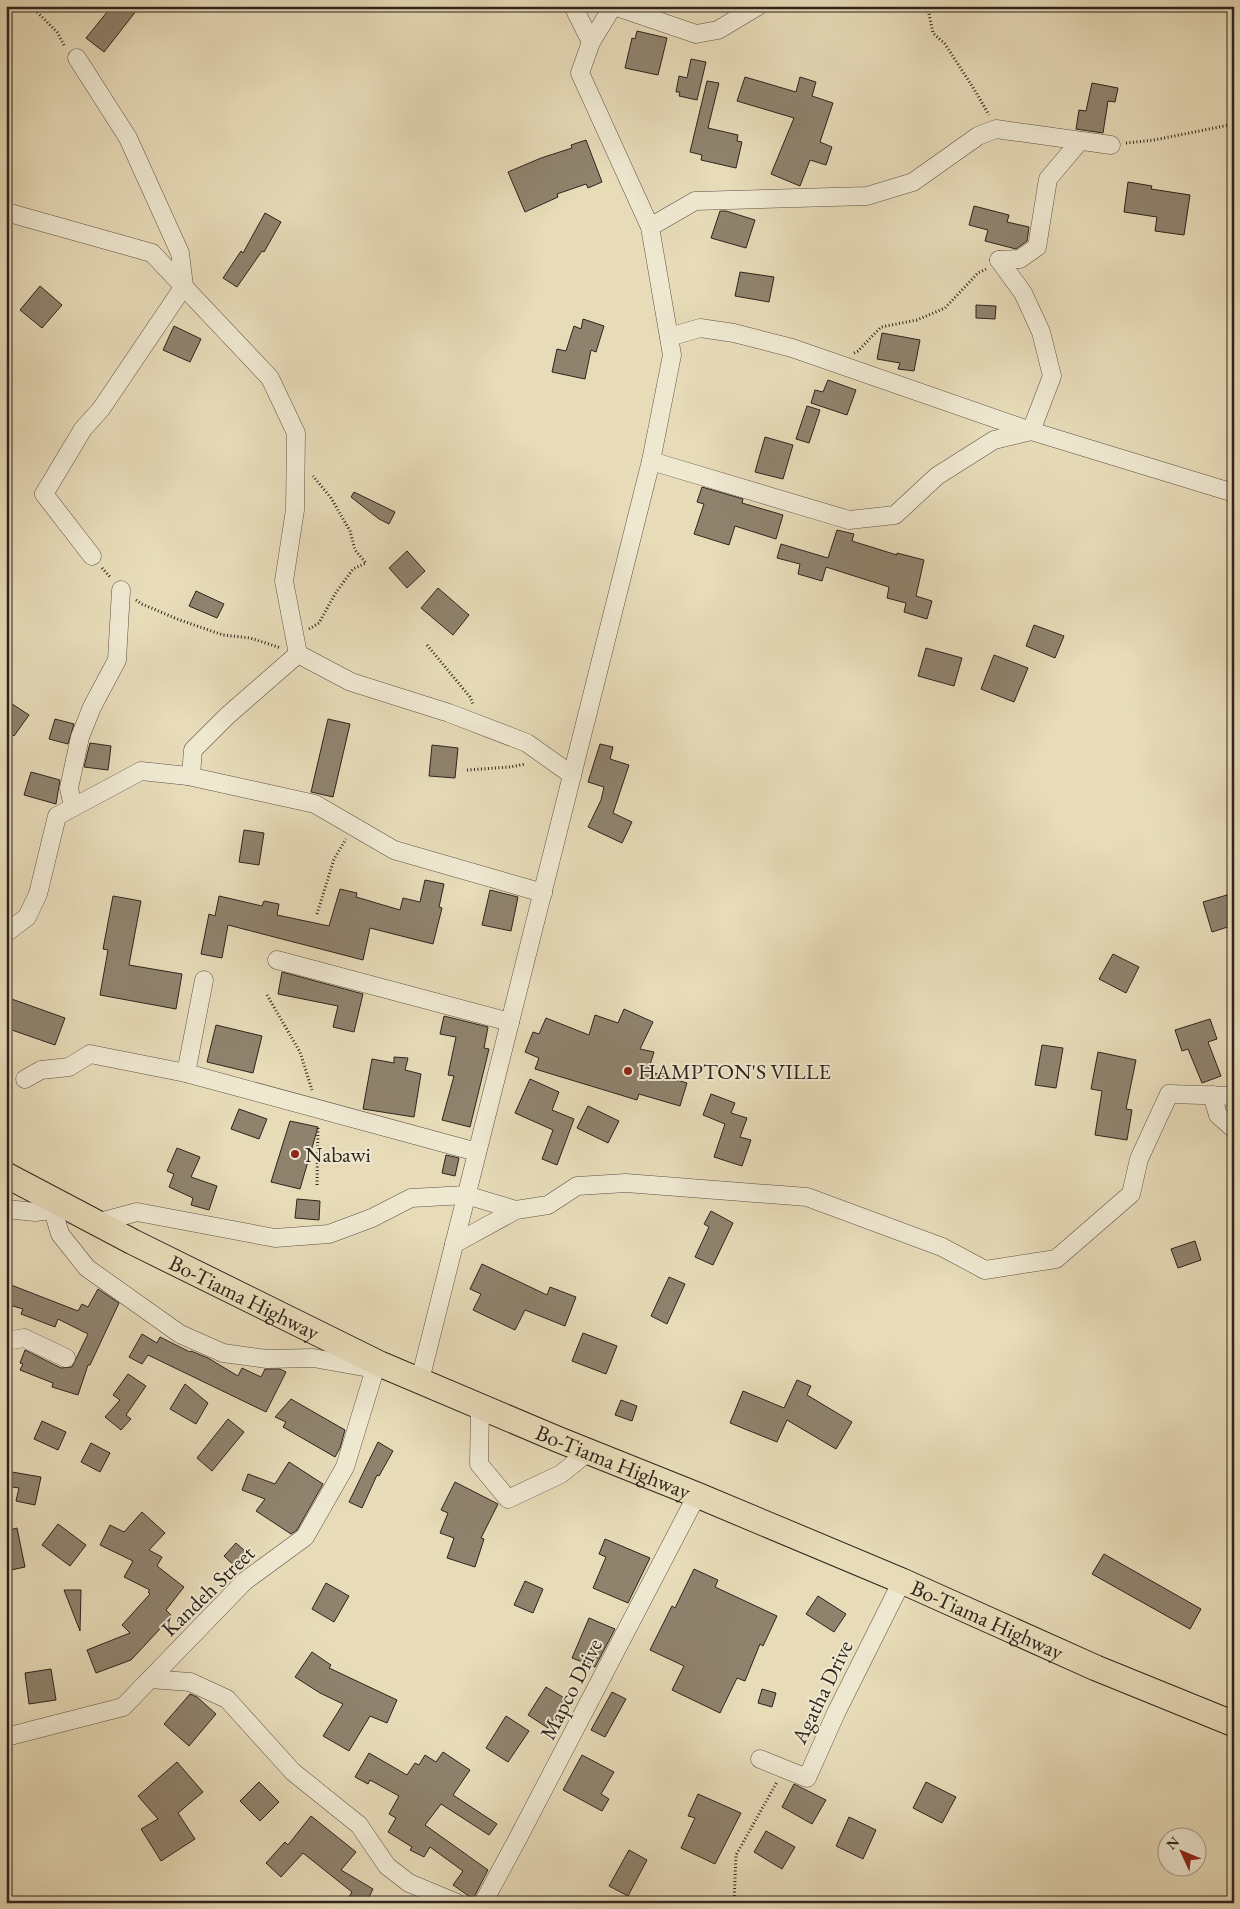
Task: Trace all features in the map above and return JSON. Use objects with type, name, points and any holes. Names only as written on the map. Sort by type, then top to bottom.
[{"type":"highway","name":"Bo-Tiama Highway","points":[[6,1175],[53,1205],[96,1223],[378,1366],[420,1380],[588,1452],[697,1495],[902,1581],[1096,1668],[1234,1724]]},
{"type":"street","points":[[572,6],[590,42]]},
{"type":"street","points":[[420,1380],[652,461],[672,354],[650,227],[580,73],[590,42],[613,6],[696,34],[718,30],[758,6]]},
{"type":"street","points":[[77,58],[128,138],[180,253],[184,286],[101,409],[83,429],[44,494],[92,556]]},
{"type":"street","points":[[650,227],[695,200],[867,196],[913,182],[978,136],[996,129],[1111,145]]},
{"type":"street","points":[[999,260],[1020,260],[1037,247],[1048,180],[1080,141]]},
{"type":"street","points":[[6,212],[152,253],[270,378],[296,433],[295,510],[284,581],[297,645],[350,682],[449,713],[527,742],[572,775]]},
{"type":"street","points":[[999,260],[1023,294],[1037,324],[1052,376],[1030,431]]},
{"type":"street","points":[[669,337],[700,328],[734,333],[792,348],[1030,431],[1234,493]]},
{"type":"street","points":[[652,461],[849,520],[895,515],[937,476],[994,440],[1030,431]]},
{"type":"street","points":[[73,807],[70,788],[80,737],[92,707],[118,660],[121,590]]},
{"type":"street","points":[[188,776],[191,775],[193,750],[297,645]]},
{"type":"street","points":[[6,934],[27,917],[38,894],[57,816],[141,771],[188,776],[316,804],[394,850],[543,893]]},
{"type":"street","points":[[277,960],[510,1022]]},
{"type":"street","points":[[186,1073],[204,980]]},
{"type":"street","points":[[24,1078],[41,1070],[69,1068],[90,1054],[186,1073],[477,1152]]},
{"type":"street","points":[[454,1244],[516,1210],[548,1205],[576,1186],[626,1183],[807,1197],[942,1247],[985,1270],[1056,1259],[1131,1194],[1139,1159],[1169,1094],[1234,1096]]},
{"type":"street","points":[[1212,1095],[1218,1115],[1234,1129]]},
{"type":"street","points":[[96,1223],[137,1212],[275,1238],[329,1234],[363,1221],[411,1198],[466,1196],[516,1210]]},
{"type":"street","points":[[6,1209],[35,1212],[53,1205],[60,1234],[87,1268],[180,1334],[223,1353],[267,1359],[313,1358],[378,1366]]},
{"type":"street","points":[[6,1342],[24,1338],[66,1358]]},
{"type":"street","name":"Kandeh Street","points":[[6,1738],[123,1707],[245,1580],[305,1537],[344,1466],[378,1366]]},
{"type":"street","points":[[480,1406],[479,1464],[508,1499],[562,1474],[588,1452]]},
{"type":"street","name":"Mapco Drive","points":[[483,1903],[697,1495]]},
{"type":"street","name":"Agatha Drive","points":[[760,1759],[806,1778],[836,1713],[902,1581]]},
{"type":"street","points":[[150,1679],[190,1682],[227,1700],[294,1772],[359,1825],[387,1866],[409,1883],[457,1903]]},
{"type":"path","points":[[34,6],[36,11],[57,32],[69,55],[77,58]]},
{"type":"path","points":[[922,6],[929,14],[933,33],[945,44],[974,89],[996,129]]},
{"type":"path","points":[[1111,145],[1154,140],[1234,124]]},
{"type":"path","points":[[833,362],[858,351],[881,327],[917,320],[945,308],[978,273],[999,260]]},
{"type":"path","points":[[92,556],[121,590],[142,604],[223,635],[297,645],[319,624],[335,594],[353,569],[366,563],[355,550],[350,531],[331,498],[296,451]]},
{"type":"path","points":[[427,645],[470,696],[479,724]]},
{"type":"path","points":[[467,770],[510,767],[549,758]]},
{"type":"path","points":[[317,914],[334,859],[354,826]]},
{"type":"path","points":[[734,1903],[736,1855],[784,1769]]},
{"type":"building","points":[[112,6],[140,6],[104,52],[86,38]]},
{"type":"building","points":[[637,31],[667,38],[658,75],[625,68],[632,38],[635,39]]},
{"type":"building","points":[[691,59],[706,62],[697,100],[679,96],[680,92],[676,92],[679,76],[687,78]]},
{"type":"building","points":[[745,77],[796,92],[800,77],[816,82],[812,96],[833,103],[820,142],[832,147],[826,165],[810,160],[800,186],[771,174],[794,118],[737,101]]},
{"type":"building","points":[[707,81],[719,83],[708,128],[738,135],[737,141],[742,142],[736,168],[701,160],[702,155],[690,152]]},
{"type":"building","points":[[1092,83],[1118,88],[1115,102],[1108,101],[1103,133],[1076,129],[1079,110],[1086,111]]},
{"type":"building","points":[[586,140],[602,182],[588,188],[586,184],[557,194],[558,197],[525,212],[508,172],[541,158],[572,148],[571,145]]},
{"type":"building","points":[[1128,182],[1152,186],[1151,189],[1190,195],[1184,235],[1155,231],[1157,217],[1124,212]]},
{"type":"building","points":[[974,206],[1009,215],[1007,222],[1029,227],[1027,241],[1016,249],[985,241],[988,230],[969,225]]},
{"type":"building","points":[[720,211],[755,220],[746,248],[711,238]]},
{"type":"building","points":[[265,213],[281,222],[264,252],[262,251],[237,287],[223,278],[241,251],[243,253]]},
{"type":"building","points":[[740,272],[774,277],[769,302],[735,296]]},
{"type":"building","points":[[40,286],[62,305],[42,328],[20,310]]},
{"type":"building","points":[[976,305],[996,306],[995,319],[976,318]]},
{"type":"building","points":[[583,319],[604,326],[596,352],[591,350],[585,379],[552,372],[557,349],[566,351],[574,326],[581,329]]},
{"type":"building","points":[[174,326],[201,339],[190,362],[163,350]]},
{"type":"building","points":[[882,333],[920,340],[914,371],[898,369],[900,363],[877,359]]},
{"type":"building","points":[[828,380],[856,390],[847,415],[811,403],[815,390],[823,392]]},
{"type":"building","points":[[807,406],[820,410],[809,443],[796,439]]},
{"type":"building","points":[[765,437],[793,445],[783,479],[755,472]]},
{"type":"building","points":[[702,487],[743,499],[742,503],[783,515],[776,539],[735,526],[729,545],[694,534],[704,504],[697,502]]},
{"type":"building","points":[[354,492],[395,512],[389,524],[379,519],[351,497]]},
{"type":"building","points":[[837,530],[854,534],[852,541],[897,555],[897,553],[924,560],[916,596],[932,601],[927,619],[904,612],[906,603],[887,598],[889,587],[826,567],[822,581],[798,574],[800,564],[777,558],[781,544],[828,558]]},
{"type":"building","points":[[407,551],[425,571],[407,588],[389,568]]},
{"type":"building","points":[[438,588],[469,615],[453,635],[421,608]]},
{"type":"building","points":[[196,591],[224,604],[217,618],[189,606]]},
{"type":"building","points":[[1034,625],[1064,636],[1055,658],[1026,646]]},
{"type":"building","points":[[926,648],[962,658],[954,686],[918,676]]},
{"type":"building","points":[[994,655],[1028,668],[1014,702],[981,689]]},
{"type":"building","points":[[6,700],[29,715],[14,736],[6,730]]},
{"type":"building","points":[[55,719],[74,724],[68,744],[49,739]]},
{"type":"building","points":[[328,719],[350,724],[333,797],[311,792]]},
{"type":"building","points":[[90,743],[111,746],[108,770],[84,767]]},
{"type":"building","points":[[600,744],[613,747],[610,759],[629,765],[613,813],[632,822],[622,843],[588,827],[601,800],[604,787],[588,782]]},
{"type":"building","points":[[432,745],[458,748],[455,778],[429,776]]},
{"type":"building","points":[[31,772],[60,780],[56,804],[24,795]]},
{"type":"building","points":[[244,830],[264,833],[259,865],[239,862]]},
{"type":"building","points":[[425,880],[444,884],[439,907],[442,908],[433,944],[370,928],[363,960],[228,925],[222,958],[201,954],[209,914],[215,916],[219,896],[262,906],[264,901],[279,904],[277,915],[329,926],[340,889],[357,893],[356,897],[400,910],[403,898],[420,902]]},
{"type":"building","points":[[490,890],[518,897],[511,931],[482,925]]},
{"type":"building","points":[[1234,893],[1234,925],[1212,932],[1203,902]]},
{"type":"building","points":[[113,896],[141,901],[129,965],[182,974],[176,1009],[100,995],[108,950],[103,949]]},
{"type":"building","points":[[1113,954],[1139,967],[1126,993],[1099,979]]},
{"type":"building","points":[[282,972],[363,994],[354,1032],[333,1027],[338,1006],[278,994]]},
{"type":"building","points":[[6,997],[65,1018],[55,1045],[6,1028]]},
{"type":"building","points":[[624,1009],[653,1022],[640,1049],[654,1052],[648,1071],[687,1083],[680,1106],[639,1094],[637,1100],[535,1069],[539,1058],[525,1052],[533,1032],[539,1034],[546,1018],[589,1035],[595,1015],[618,1023]]},
{"type":"building","points":[[444,1016],[488,1027],[484,1048],[489,1049],[470,1127],[442,1120],[454,1076],[448,1075],[456,1037],[440,1034]]},
{"type":"building","points":[[1210,1019],[1217,1039],[1208,1042],[1221,1076],[1202,1083],[1188,1049],[1182,1051],[1175,1030]]},
{"type":"building","points":[[216,1025],[262,1036],[253,1073],[207,1062]]},
{"type":"building","points":[[1042,1045],[1063,1048],[1056,1088],[1035,1085]]},
{"type":"building","points":[[1098,1052],[1136,1060],[1126,1109],[1132,1110],[1127,1140],[1095,1135],[1102,1091],[1091,1089]]},
{"type":"building","points":[[394,1057],[408,1058],[405,1070],[421,1074],[414,1117],[363,1109],[372,1059],[394,1063]]},
{"type":"building","points":[[530,1079],[559,1092],[552,1110],[574,1119],[557,1165],[542,1159],[553,1130],[515,1113]]},
{"type":"building","points":[[711,1094],[735,1103],[731,1113],[747,1118],[740,1137],[751,1140],[742,1166],[714,1157],[725,1124],[703,1115]]},
{"type":"building","points":[[588,1106],[619,1121],[608,1143],[577,1128]]},
{"type":"building","points":[[239,1109],[267,1119],[259,1139],[231,1129]]},
{"type":"building","name":"Nabawi","points":[[290,1121],[318,1127],[300,1189],[271,1182]]},
{"type":"building","points":[[177,1148],[200,1157],[191,1177],[217,1186],[209,1210],[191,1205],[193,1198],[169,1187],[174,1174],[167,1171]]},
{"type":"building","points":[[446,1155],[459,1158],[455,1176],[442,1173]]},
{"type":"building","points":[[297,1199],[320,1201],[319,1220],[295,1218]]},
{"type":"building","points":[[711,1211],[733,1223],[713,1265],[695,1257],[709,1227],[704,1224]]},
{"type":"building","points":[[1195,1241],[1201,1260],[1178,1268],[1171,1249]]},
{"type":"building","points":[[482,1264],[547,1295],[550,1287],[576,1297],[565,1326],[525,1310],[515,1330],[473,1310],[481,1294],[470,1289]]},
{"type":"building","points":[[669,1277],[685,1284],[667,1324],[651,1316]]},
{"type":"building","points":[[6,1283],[78,1311],[82,1304],[88,1307],[98,1289],[119,1303],[90,1365],[88,1365],[78,1395],[52,1387],[53,1383],[20,1370],[23,1364],[20,1363],[25,1350],[61,1368],[72,1367],[88,1334],[58,1319],[55,1327],[21,1314],[23,1309],[6,1304]]},
{"type":"building","points":[[583,1333],[617,1346],[606,1374],[572,1361]]},
{"type":"building","points":[[142,1334],[157,1343],[160,1337],[190,1352],[208,1358],[238,1376],[242,1368],[261,1377],[265,1369],[280,1369],[286,1372],[266,1412],[148,1355],[142,1364],[129,1357]]},
{"type":"building","points":[[128,1374],[146,1386],[126,1415],[131,1419],[121,1430],[105,1417],[120,1400],[113,1395]]},
{"type":"building","points":[[797,1380],[811,1386],[807,1395],[852,1422],[836,1449],[787,1420],[777,1442],[730,1423],[743,1391],[784,1408]]},
{"type":"building","points":[[185,1384],[208,1403],[196,1424],[170,1409]]},
{"type":"building","points":[[291,1399],[345,1430],[340,1448],[335,1457],[283,1427],[286,1422],[275,1417]]},
{"type":"building","points":[[621,1400],[637,1406],[632,1421],[615,1415]]},
{"type":"building","points":[[228,1419],[244,1432],[212,1471],[197,1458]]},
{"type":"building","points":[[42,1421],[66,1432],[58,1450],[34,1439]]},
{"type":"building","points":[[378,1442],[393,1451],[379,1476],[377,1475],[362,1508],[349,1502]]},
{"type":"building","points":[[91,1443],[110,1453],[100,1472],[81,1462]]},
{"type":"building","points":[[289,1462],[323,1484],[297,1530],[291,1534],[256,1511],[265,1499],[242,1490],[248,1474],[275,1484]]},
{"type":"building","points":[[6,1471],[41,1477],[35,1505],[16,1501],[19,1488],[6,1486]]},
{"type":"building","points":[[455,1482],[498,1504],[481,1538],[484,1539],[475,1567],[447,1558],[454,1538],[440,1533],[448,1513],[441,1510]]},
{"type":"building","points":[[142,1512],[165,1533],[149,1550],[162,1557],[157,1566],[184,1587],[166,1610],[172,1616],[131,1660],[96,1673],[87,1650],[130,1633],[122,1625],[150,1594],[148,1592],[150,1590],[124,1577],[133,1561],[100,1545],[110,1525],[124,1532]]},
{"type":"building","points":[[58,1524],[86,1545],[70,1566],[42,1545]]},
{"type":"building","points":[[17,1528],[25,1567],[6,1571],[6,1531]]},
{"type":"building","points":[[605,1539],[650,1558],[628,1603],[593,1588],[606,1557],[599,1554]]},
{"type":"building","points":[[236,1543],[253,1558],[240,1571],[224,1556]]},
{"type":"building","points":[[1104,1554],[1201,1609],[1190,1629],[1092,1574]]},
{"type":"building","points":[[694,1569],[718,1580],[715,1587],[777,1616],[763,1646],[760,1644],[745,1681],[737,1678],[720,1713],[672,1690],[684,1666],[650,1650],[672,1606],[675,1608]]},
{"type":"building","points":[[525,1581],[543,1589],[533,1613],[514,1605]]},
{"type":"building","points":[[326,1583],[349,1596],[334,1622],[312,1609]]},
{"type":"building","points":[[64,1590],[81,1590],[80,1631]]},
{"type":"building","points":[[818,1596],[846,1614],[834,1632],[806,1614]]},
{"type":"building","points":[[589,1618],[615,1629],[595,1667],[572,1658]]},
{"type":"building","points":[[312,1652],[331,1665],[329,1668],[397,1700],[387,1723],[370,1716],[349,1751],[323,1736],[343,1704],[320,1693],[295,1677]]},
{"type":"building","points":[[51,1669],[56,1700],[29,1704],[25,1673]]},
{"type":"building","points":[[546,1687],[566,1699],[548,1728],[528,1715]]},
{"type":"building","points":[[762,1689],[776,1693],[772,1707],[758,1703]]},
{"type":"building","points":[[612,1692],[626,1699],[605,1737],[591,1730]]},
{"type":"building","points":[[190,1694],[197,1697],[216,1714],[189,1746],[164,1724]]},
{"type":"building","points":[[506,1716],[529,1731],[508,1762],[486,1748]]},
{"type":"building","points":[[443,1752],[470,1770],[453,1795],[497,1824],[489,1835],[441,1804],[425,1825],[488,1870],[473,1899],[453,1885],[463,1871],[430,1847],[424,1857],[410,1850],[412,1847],[388,1832],[396,1818],[389,1814],[399,1796],[370,1780],[368,1784],[355,1777],[369,1753],[407,1775],[415,1763],[419,1765],[425,1755],[436,1762]]},
{"type":"building","points":[[582,1755],[614,1772],[601,1794],[609,1799],[602,1811],[563,1790]]},
{"type":"building","points":[[177,1762],[203,1792],[178,1813],[195,1839],[161,1861],[141,1829],[158,1819],[138,1796]]},
{"type":"building","points":[[259,1782],[279,1802],[260,1821],[240,1801]]},
{"type":"building","points":[[926,1782],[956,1797],[942,1823],[913,1808]]},
{"type":"building","points":[[794,1784],[826,1800],[812,1824],[782,1807]]},
{"type":"building","points":[[698,1794],[741,1813],[715,1864],[681,1848],[695,1818],[688,1816]]},
{"type":"building","points":[[311,1816],[356,1852],[341,1870],[373,1889],[366,1903],[345,1903],[352,1892],[303,1853],[281,1877],[266,1863],[285,1842],[288,1845]]},
{"type":"building","points":[[849,1817],[876,1830],[863,1859],[836,1846]]},
{"type":"building","points":[[766,1831],[795,1847],[782,1869],[754,1852]]},
{"type":"building","points":[[629,1850],[647,1860],[628,1896],[609,1886]]},
{"type":"place","name":"HAMPTON'S VILLE","points":[[628,1071]]},
{"type":"place","name":"Nabawi","points":[[295,1154]]}]
